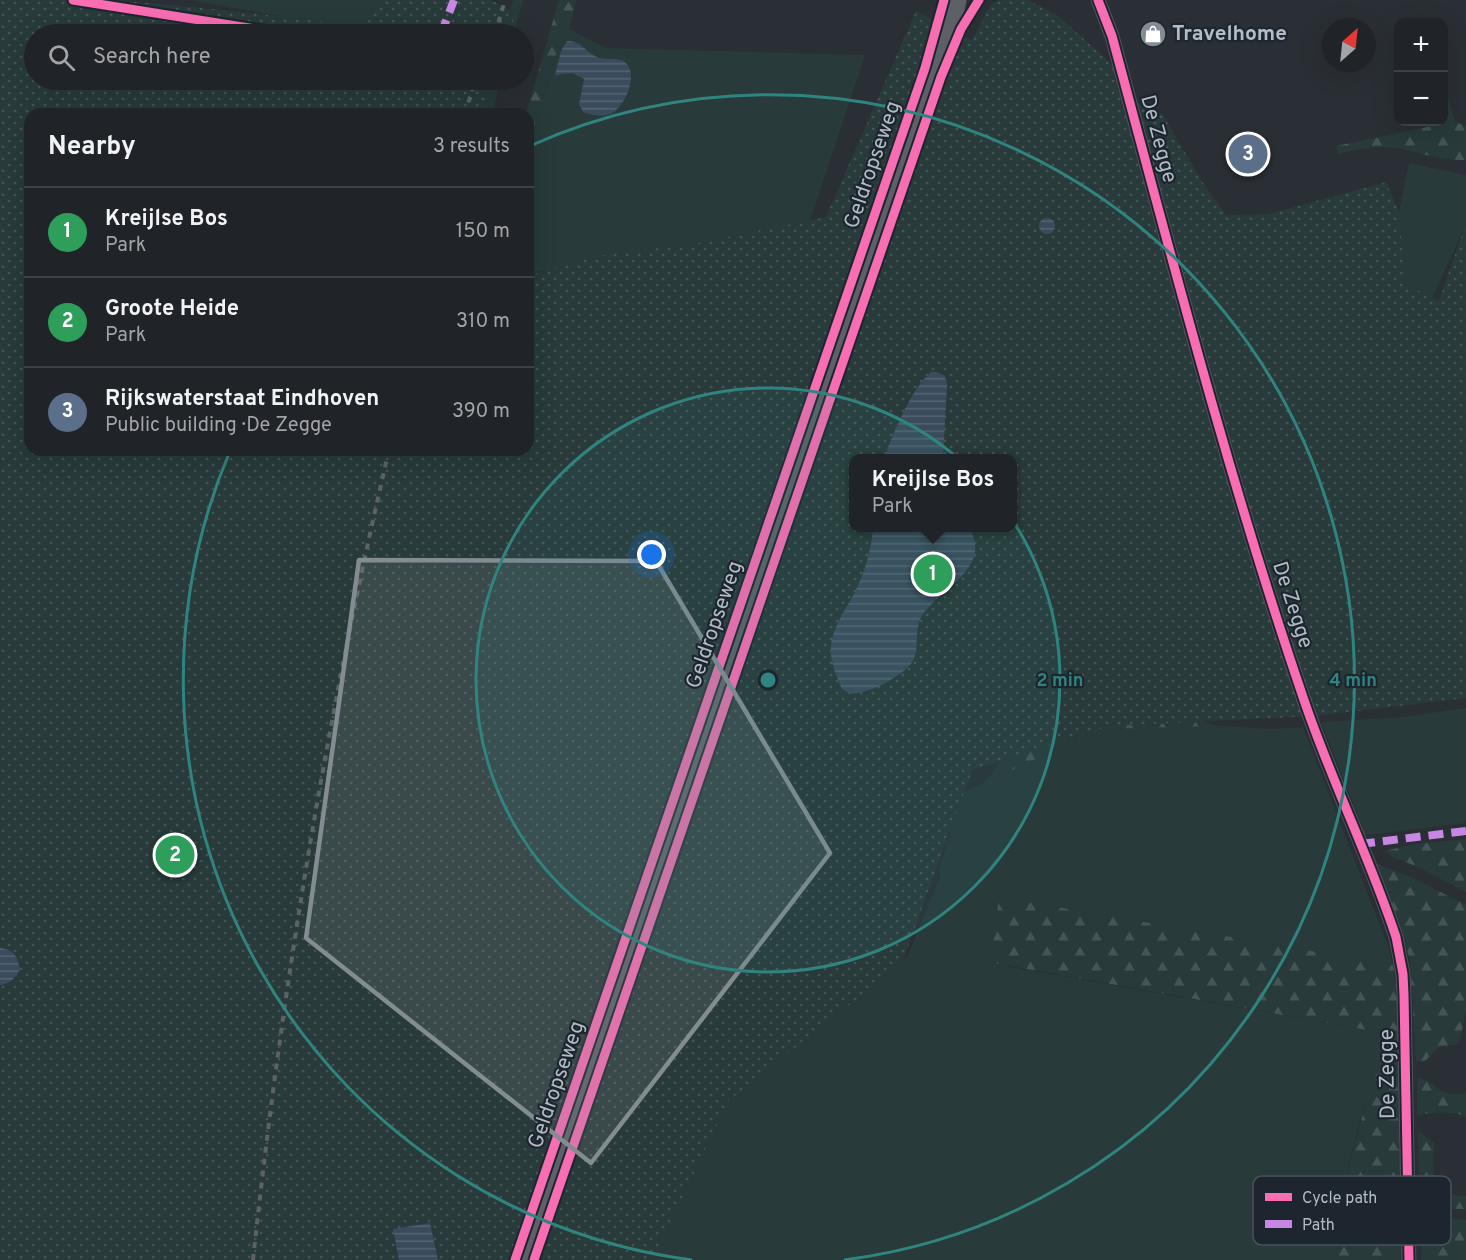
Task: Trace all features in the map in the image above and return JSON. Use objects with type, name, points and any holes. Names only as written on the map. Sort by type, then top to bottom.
[{"type":"main road","name":"Geldropseweg","points":[[526,1260],[958,5]]},
{"type":"street","name":"De Zegge","points":[[1098,0],[1112,36],[1205,378],[1270,598],[1309,714],[1396,937],[1403,974],[1407,1176]]},
{"type":"street","name":"De Zegge","points":[[1409,1245],[1409,1260]]},
{"type":"highlighted area","points":[[359,560],[656,561],[830,853],[591,1163],[306,938]]},
{"type":"green space","points":[[0,0],[116,0],[341,24],[24,24],[24,90],[489,90],[483,108],[24,108],[24,456],[534,456],[534,274],[591,257],[698,243],[826,217],[916,11],[972,40],[991,4],[998,0],[1028,0],[1057,15],[1116,68],[1118,92],[1163,115],[1201,180],[1226,215],[1269,214],[1386,182],[1399,212],[1405,284],[1439,301],[1466,223],[1466,698],[1314,716],[1109,726],[972,770],[902,963],[729,1100],[652,1260],[0,1260]]},
{"type":"green space","points":[[191,0],[382,0],[374,24],[322,24]]},
{"type":"green space","points":[[380,0],[491,0],[516,13],[512,24],[367,24]]},
{"type":"green space","points":[[513,0],[523,0],[517,24],[506,24]]},
{"type":"green space","points":[[559,0],[576,0],[569,29],[555,57],[534,127],[534,108],[528,108]]},
{"type":"green space","points":[[569,29],[606,48],[865,55],[806,233],[534,272],[534,127],[555,57]],"holes":[[[568,41],[579,44],[596,57],[615,58],[580,97],[584,79],[572,73],[556,74],[561,51]]]},
{"type":"green space","points":[[488,90],[498,90],[494,108],[483,108]]},
{"type":"green space","points":[[1448,100],[1455,122],[1466,126],[1466,160],[1439,158],[1388,147],[1366,148],[1338,154],[1336,146],[1432,126],[1448,126]]},
{"type":"green space","points":[[1409,163],[1466,175],[1466,224],[1430,303],[1410,293],[1391,272],[1396,225]]},
{"type":"green space","points":[[1466,708],[1466,823],[1365,834],[1321,722],[1403,717]]},
{"type":"green space","points":[[1192,717],[1216,726],[1098,729],[981,785],[992,774],[998,763],[1073,729]]},
{"type":"green space","points":[[1208,725],[1271,729],[1303,727],[1388,946],[1393,965],[999,897],[996,926],[1006,966],[1400,1036],[1400,1075],[1393,1073],[1375,1075],[1346,1176],[1253,1176],[1253,1245],[1330,1245],[1338,1260],[648,1260],[713,1107],[907,957],[941,875],[939,870],[962,793],[1098,729]]},
{"type":"green space","points":[[1466,839],[1466,892],[1384,851],[1416,844]]},
{"type":"green space","points":[[1376,864],[1413,878],[1466,905],[1466,1011],[1460,1040],[1458,1044],[1439,1047],[1424,1062],[1416,1061],[1410,961],[1399,921]]},
{"type":"green space","points":[[999,897],[1393,965],[1398,991],[1400,1036],[994,963],[992,956]]},
{"type":"green space","points":[[1376,1074],[1400,1075],[1401,1176],[1346,1176],[1372,1080]]},
{"type":"green space","points":[[1417,1078],[1425,1080],[1443,1092],[1466,1093],[1466,1117],[1448,1113],[1417,1115]]},
{"type":"green space","points":[[1418,1131],[1434,1143],[1434,1176],[1419,1176]]},
{"type":"green space","points":[[1451,1194],[1466,1196],[1466,1209],[1451,1209]]},
{"type":"green space","points":[[1451,1219],[1466,1220],[1466,1260],[1421,1260],[1421,1245],[1451,1245]]},
{"type":"green space","points":[[1330,1245],[1402,1245],[1379,1260],[1338,1260]]},
{"type":"green space","points":[[1402,1245],[1403,1260],[1379,1260]]},
{"type":"water","points":[[567,41],[579,44],[599,58],[619,59],[626,63],[631,74],[631,81],[623,102],[614,112],[594,115],[583,112],[579,104],[584,79],[572,73],[555,75],[561,51]]},
{"type":"water","points":[[1047,218],[1053,220],[1055,226],[1053,232],[1047,234],[1041,232],[1039,226],[1041,220]]},
{"type":"water","points":[[931,372],[945,376],[947,385],[943,454],[886,454],[910,401]]},
{"type":"water","points":[[873,532],[972,532],[975,543],[971,564],[956,582],[929,606],[920,619],[914,659],[910,665],[875,688],[850,693],[842,689],[836,674],[831,654],[832,642],[836,627],[864,570]]},
{"type":"water","points":[[0,948],[14,954],[20,969],[12,980],[0,985]]},
{"type":"water","points":[[430,1223],[438,1260],[399,1260],[393,1229]]},
{"type":"railway","points":[[498,24],[505,0]]},
{"type":"railway","points":[[467,108],[472,90]]},
{"type":"railway","points":[[253,1260],[292,954],[326,751],[388,456]]},
{"type":"marked path","points":[[445,24],[454,0]]},
{"type":"marked path","points":[[1360,844],[1466,831]]},
{"type":"cycle path","points":[[73,0],[225,24]]},
{"type":"cycle path","points":[[515,1260],[925,68],[944,0]]},
{"type":"cycle path","points":[[534,1260],[941,77],[961,29],[979,0]]},
{"type":"cycle path","points":[[1098,0],[1112,36],[1203,371],[1278,621],[1327,762],[1375,878],[1396,937],[1403,974],[1407,1176]]},
{"type":"cycle path","points":[[1409,1245],[1409,1260]]},
{"type":"place","name":"Travelhome","points":[[1153,34]]},
{"type":"place","name":"Rijkswaterstaat Eindhoven","points":[[1248,154]]},
{"type":"place","name":"Kreijlse Bos","points":[[933,574]]},
{"type":"place","name":"Groote Heide","points":[[175,855]]}]
